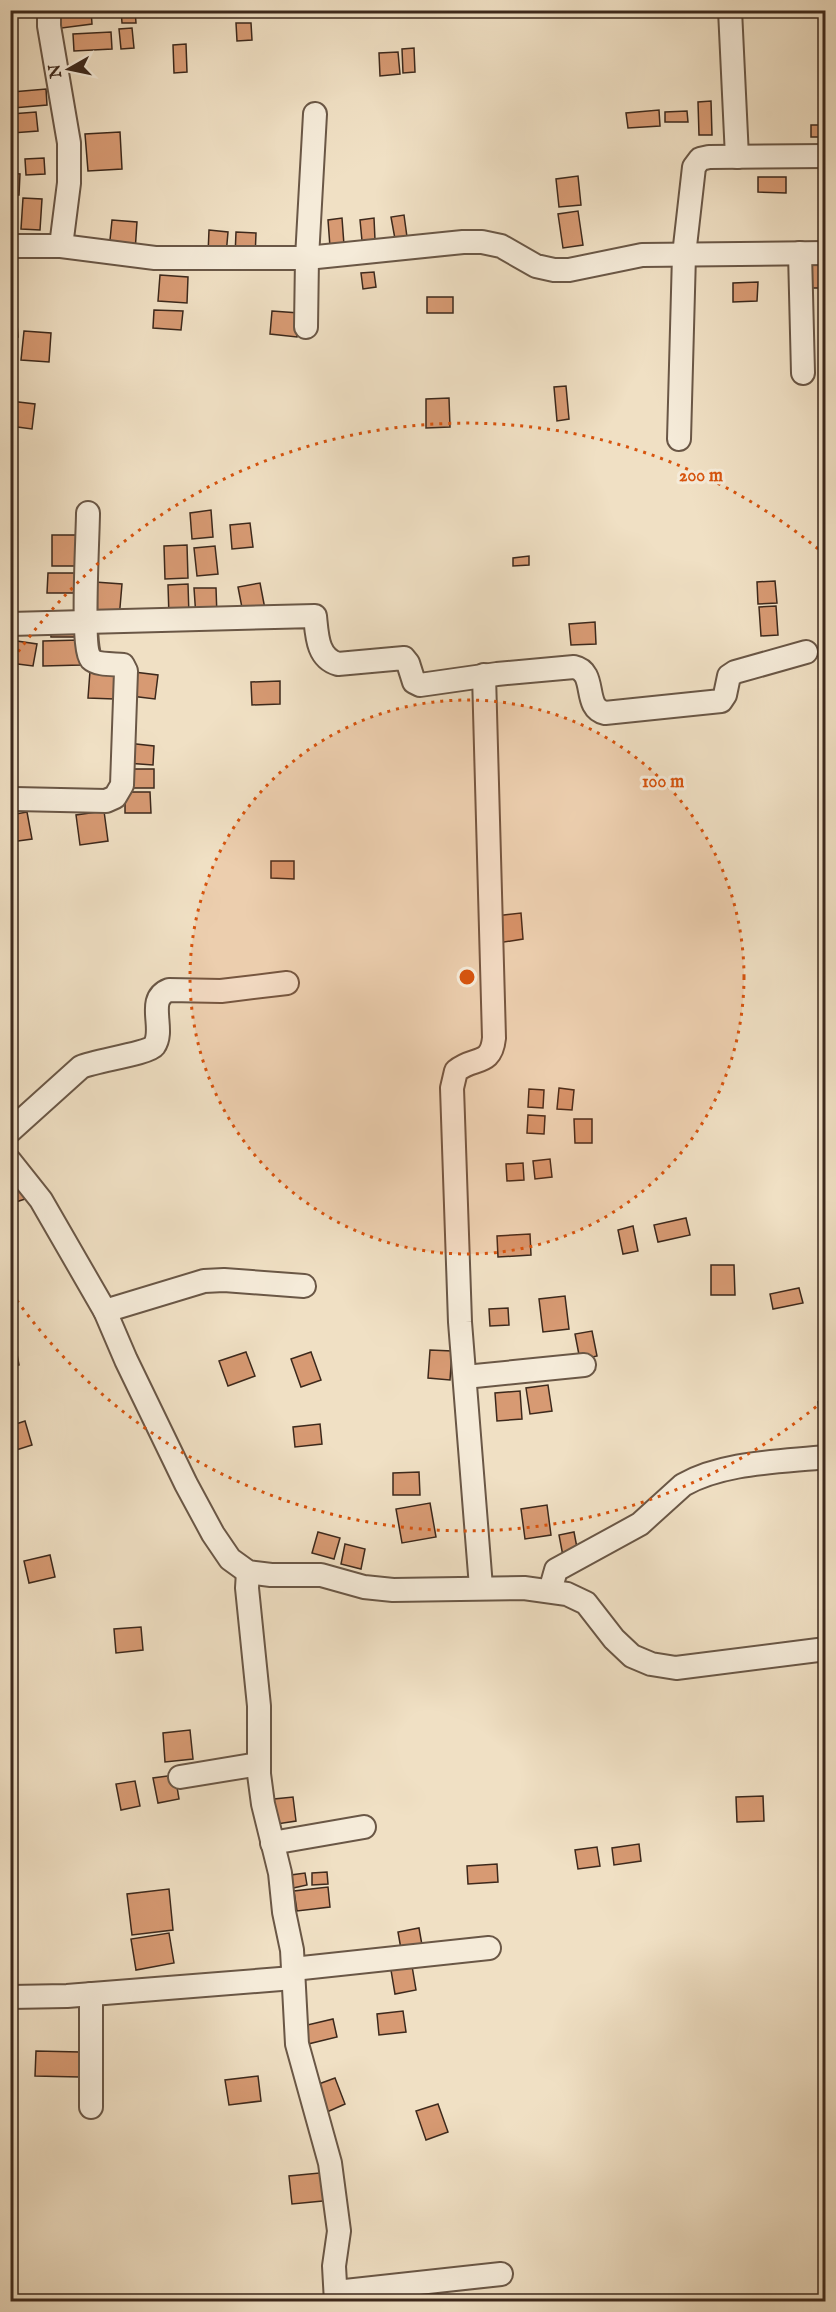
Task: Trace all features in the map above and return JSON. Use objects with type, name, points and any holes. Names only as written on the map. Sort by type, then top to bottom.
[{"type":"street","points":[[49,10],[49,26],[69,143],[69,183],[61,246]]},
{"type":"street","points":[[730,10],[737,157]]},
{"type":"street","points":[[306,327],[307,258],[315,114]]},
{"type":"street","points":[[679,439],[684,255],[694,167],[700,159],[825,156]]},
{"type":"street","points":[[10,246],[61,246],[155,258],[307,258],[482,242],[501,246],[536,266],[554,270],[569,270],[642,255],[825,253]]},
{"type":"street","points":[[800,253],[803,373]]},
{"type":"street","points":[[15,799],[106,801],[116,797],[120,792],[126,671],[123,665],[96,662],[90,658],[86,622],[88,513]]},
{"type":"street","points":[[10,624],[315,616],[317,638],[328,661],[338,664],[404,658],[414,682],[420,685],[484,675],[580,668],[586,673],[594,706],[598,712],[605,713],[713,704],[721,701],[725,695],[726,682],[735,672],[806,652]]},
{"type":"street","points":[[481,1587],[460,1322],[452,1088],[456,1071],[461,1066],[486,1059],[493,1051],[484,675]]},
{"type":"street","points":[[10,1131],[81,1067],[96,1061],[146,1052],[154,1047],[158,999],[162,993],[169,990],[221,991],[287,983]]},
{"type":"street","points":[[10,1161],[41,1200],[105,1311],[126,1360],[213,1534],[230,1559],[248,1572],[272,1575],[321,1575],[364,1587],[393,1590],[481,1587],[567,1594],[586,1603],[614,1639],[632,1656],[651,1664],[676,1668],[825,1649]]},
{"type":"street","points":[[105,1311],[204,1281],[224,1280],[304,1286]]},
{"type":"street","points":[[465,1377],[584,1365]]},
{"type":"street","points":[[550,1591],[556,1570],[640,1524],[690,1480],[708,1473],[733,1468],[825,1457]]},
{"type":"street","points":[[248,1572],[247,1588],[259,1706],[259,1764],[263,1804],[280,1873],[293,1973],[297,2044],[330,2163],[339,2231],[334,2266],[336,2296],[501,2274]]},
{"type":"street","points":[[180,1777],[259,1764]]},
{"type":"street","points":[[272,1843],[364,1827]]},
{"type":"street","points":[[10,1997],[91,1994],[293,1973],[489,1948]]},
{"type":"street","points":[[91,1994],[91,2107]]},
{"type":"building","points":[[10,10],[29,10],[29,16],[10,18]]},
{"type":"building","points":[[91,10],[92,24],[54,29],[52,12]]},
{"type":"building","points":[[121,10],[135,10],[136,23],[122,23]]},
{"type":"building","points":[[236,23],[251,23],[252,40],[237,41]]},
{"type":"building","points":[[132,28],[134,48],[121,49],[119,29]]},
{"type":"building","points":[[111,32],[112,49],[74,51],[73,34]]},
{"type":"building","points":[[186,44],[187,72],[174,73],[173,45]]},
{"type":"building","points":[[414,48],[415,72],[403,73],[402,49]]},
{"type":"building","points":[[398,52],[400,74],[380,76],[379,53]]},
{"type":"building","points":[[46,89],[47,105],[13,108],[12,92]]},
{"type":"building","points":[[711,101],[712,135],[699,135],[698,102]]},
{"type":"building","points":[[659,110],[660,126],[628,128],[626,113]]},
{"type":"building","points":[[687,111],[688,122],[665,122],[665,112]]},
{"type":"building","points":[[36,112],[38,131],[12,133],[11,114]]},
{"type":"building","points":[[811,125],[826,125],[826,137],[811,137]]},
{"type":"building","points":[[120,132],[122,169],[88,171],[85,134]]},
{"type":"building","points":[[44,158],[45,174],[26,175],[25,159]]},
{"type":"building","points":[[10,173],[20,174],[19,195],[10,195]]},
{"type":"building","points":[[578,176],[581,205],[559,207],[556,179]]},
{"type":"building","points":[[758,177],[786,177],[786,193],[758,192]]},
{"type":"building","points":[[23,198],[42,199],[40,230],[21,229]]},
{"type":"building","points":[[578,211],[583,245],[563,248],[558,214]]},
{"type":"building","points":[[404,215],[407,237],[395,239],[391,217]]},
{"type":"building","points":[[342,218],[344,245],[330,247],[328,220]]},
{"type":"building","points":[[374,218],[375,240],[362,241],[360,220]]},
{"type":"building","points":[[112,220],[137,222],[135,252],[109,250]]},
{"type":"building","points":[[209,230],[228,232],[226,255],[208,254]]},
{"type":"building","points":[[236,232],[256,233],[255,258],[235,256]]},
{"type":"building","points":[[804,263],[824,263],[824,288],[810,288]]},
{"type":"building","points":[[374,272],[376,287],[363,289],[361,273]]},
{"type":"building","points":[[160,275],[188,277],[187,303],[158,301]]},
{"type":"building","points":[[758,282],[757,301],[733,302],[733,283]]},
{"type":"building","points":[[427,297],[453,297],[453,313],[427,313]]},
{"type":"building","points":[[10,310],[16,310],[18,337],[10,337]]},
{"type":"building","points":[[154,310],[183,311],[181,330],[153,328]]},
{"type":"building","points":[[272,311],[299,313],[297,337],[270,334]]},
{"type":"building","points":[[24,331],[51,333],[49,362],[21,360]]},
{"type":"building","points":[[566,386],[569,419],[557,421],[554,387]]},
{"type":"building","points":[[449,398],[450,427],[426,428],[426,399]]},
{"type":"building","points":[[10,401],[35,404],[32,429],[10,426]]},
{"type":"building","points":[[10,446],[14,446],[14,460],[10,460]]},
{"type":"building","points":[[211,510],[213,537],[192,539],[190,513]]},
{"type":"building","points":[[250,523],[253,547],[232,549],[230,525]]},
{"type":"building","points":[[52,535],[79,535],[80,566],[52,566]]},
{"type":"building","points":[[187,545],[188,578],[165,579],[164,546]]},
{"type":"building","points":[[215,546],[218,574],[197,576],[194,548]]},
{"type":"building","points":[[529,556],[529,565],[513,566],[513,558]]},
{"type":"building","points":[[48,573],[76,573],[75,593],[47,593]]},
{"type":"building","points":[[775,581],[777,603],[758,604],[757,582]]},
{"type":"building","points":[[95,582],[122,584],[119,619],[93,617]]},
{"type":"building","points":[[260,583],[265,609],[243,613],[238,587]]},
{"type":"building","points":[[188,584],[189,616],[169,617],[168,585]]},
{"type":"building","points":[[194,588],[216,588],[217,616],[196,617]]},
{"type":"building","points":[[776,606],[778,635],[761,636],[759,607]]},
{"type":"building","points":[[595,622],[596,644],[571,645],[569,624]]},
{"type":"building","points":[[50,627],[75,627],[75,637],[51,637]]},
{"type":"building","points":[[10,640],[37,644],[33,666],[10,663]]},
{"type":"building","points":[[80,640],[81,665],[43,666],[43,641]]},
{"type":"building","points":[[90,671],[116,672],[114,699],[88,698]]},
{"type":"building","points":[[134,672],[158,675],[155,699],[131,696]]},
{"type":"building","points":[[280,681],[280,704],[252,705],[251,682]]},
{"type":"building","points":[[10,701],[16,702],[13,731],[10,731]]},
{"type":"building","points":[[127,743],[154,746],[153,765],[126,763]]},
{"type":"building","points":[[131,769],[154,769],[154,788],[131,788]]},
{"type":"building","points":[[125,792],[150,792],[151,813],[125,813]]},
{"type":"building","points":[[104,811],[108,841],[80,845],[76,815]]},
{"type":"building","points":[[27,812],[32,839],[11,842],[10,815]]},
{"type":"building","points":[[271,861],[294,861],[294,879],[271,878]]},
{"type":"building","points":[[521,913],[523,939],[498,943],[496,916]]},
{"type":"building","points":[[559,1088],[574,1090],[572,1110],[557,1109]]},
{"type":"building","points":[[529,1089],[544,1090],[543,1108],[528,1107]]},
{"type":"building","points":[[528,1115],[545,1116],[544,1134],[527,1133]]},
{"type":"building","points":[[574,1119],[592,1119],[592,1143],[575,1143]]},
{"type":"building","points":[[550,1159],[552,1177],[535,1179],[533,1161]]},
{"type":"building","points":[[523,1163],[524,1180],[507,1181],[506,1164]]},
{"type":"building","points":[[13,1178],[25,1199],[10,1204],[10,1179]]},
{"type":"building","points":[[686,1218],[690,1235],[658,1242],[654,1225]]},
{"type":"building","points":[[633,1226],[638,1251],[623,1254],[618,1230]]},
{"type":"building","points":[[530,1234],[531,1255],[498,1257],[497,1236]]},
{"type":"building","points":[[711,1265],[734,1265],[735,1295],[711,1295]]},
{"type":"building","points":[[799,1288],[803,1303],[773,1309],[770,1294]]},
{"type":"building","points":[[565,1296],[569,1329],[543,1332],[539,1299]]},
{"type":"building","points":[[508,1308],[509,1325],[490,1326],[489,1309]]},
{"type":"building","points":[[592,1331],[597,1356],[580,1360],[575,1334]]},
{"type":"building","points":[[16,1349],[19,1365],[10,1367],[10,1350]]},
{"type":"building","points":[[430,1350],[452,1351],[450,1380],[428,1378]]},
{"type":"building","points":[[246,1352],[255,1376],[228,1386],[219,1361]]},
{"type":"building","points":[[311,1352],[321,1380],[301,1387],[291,1359]]},
{"type":"building","points":[[548,1385],[552,1411],[530,1414],[526,1388]]},
{"type":"building","points":[[520,1391],[522,1419],[497,1421],[495,1393]]},
{"type":"building","points":[[826,1401],[826,1445],[825,1445],[818,1402]]},
{"type":"building","points":[[25,1421],[32,1445],[10,1452],[10,1426]]},
{"type":"building","points":[[320,1424],[322,1444],[295,1447],[293,1427]]},
{"type":"building","points":[[419,1472],[420,1495],[393,1495],[393,1473]]},
{"type":"building","points":[[430,1503],[436,1537],[402,1543],[396,1509]]},
{"type":"building","points":[[547,1505],[551,1535],[525,1539],[521,1509]]},
{"type":"building","points":[[318,1532],[340,1538],[334,1559],[312,1553]]},
{"type":"building","points":[[574,1532],[578,1553],[563,1556],[559,1535]]},
{"type":"building","points":[[345,1544],[365,1549],[361,1569],[341,1564]]},
{"type":"building","points":[[50,1555],[55,1577],[29,1583],[24,1561]]},
{"type":"building","points":[[141,1627],[143,1650],[116,1653],[114,1629]]},
{"type":"building","points":[[190,1730],[193,1759],[165,1762],[163,1733]]},
{"type":"building","points":[[175,1775],[179,1799],[158,1803],[153,1778]]},
{"type":"building","points":[[135,1781],[140,1806],[121,1810],[116,1784]]},
{"type":"building","points":[[763,1796],[764,1821],[737,1822],[736,1797]]},
{"type":"building","points":[[293,1797],[296,1821],[277,1824],[274,1799]]},
{"type":"building","points":[[639,1844],[641,1861],[614,1865],[612,1848]]},
{"type":"building","points":[[597,1847],[600,1866],[578,1869],[575,1850]]},
{"type":"building","points":[[497,1864],[498,1882],[468,1884],[467,1866]]},
{"type":"building","points":[[327,1872],[328,1884],[312,1885],[312,1873]]},
{"type":"building","points":[[305,1873],[307,1885],[293,1888],[291,1875]]},
{"type":"building","points":[[328,1887],[330,1907],[297,1911],[294,1891]]},
{"type":"building","points":[[169,1889],[173,1930],[132,1935],[127,1894]]},
{"type":"building","points":[[10,1909],[13,1909],[15,1930],[10,1930]]},
{"type":"building","points":[[419,1928],[422,1945],[401,1949],[398,1932]]},
{"type":"building","points":[[169,1933],[174,1963],[136,1970],[131,1939]]},
{"type":"building","points":[[412,1966],[416,1990],[395,1994],[391,1970]]},
{"type":"building","points":[[403,2011],[406,2032],[379,2035],[377,2014]]},
{"type":"building","points":[[333,2019],[337,2037],[308,2044],[303,2026]]},
{"type":"building","points":[[36,2051],[80,2052],[79,2077],[35,2076]]},
{"type":"building","points":[[258,2076],[261,2101],[229,2105],[225,2080]]},
{"type":"building","points":[[335,2078],[345,2104],[327,2112],[316,2085]]},
{"type":"building","points":[[438,2104],[448,2132],[426,2140],[416,2111]]},
{"type":"building","points":[[330,2172],[333,2200],[292,2204],[289,2176]]}]
